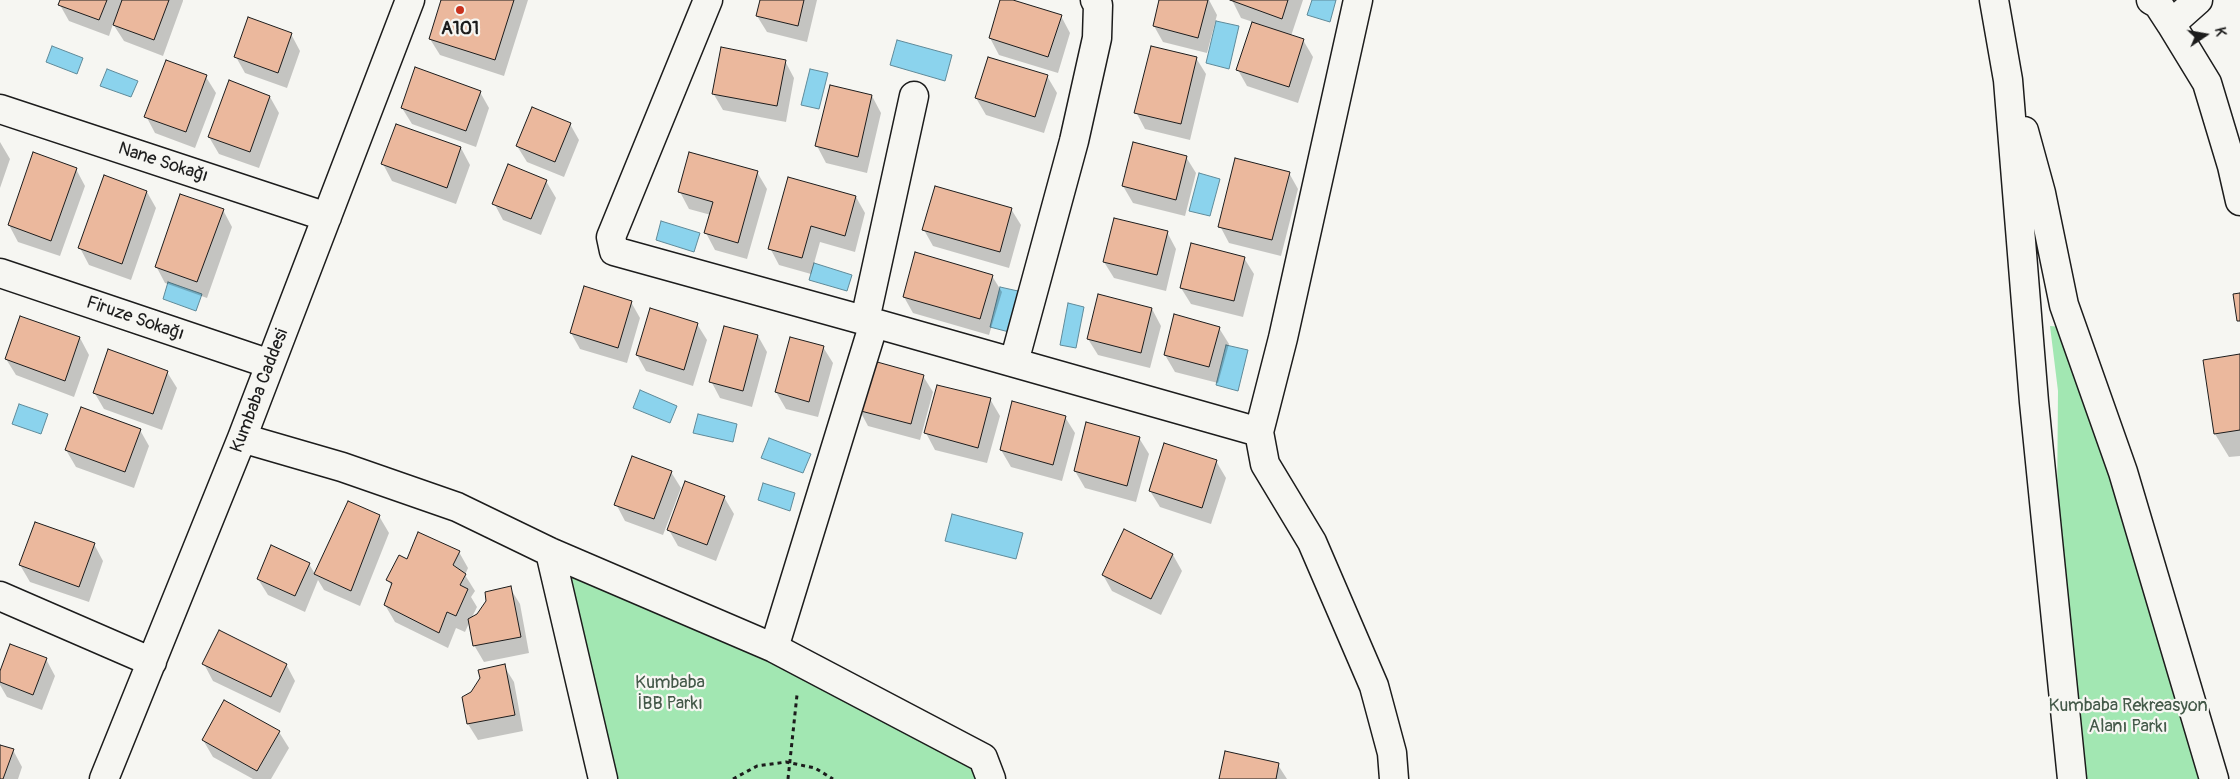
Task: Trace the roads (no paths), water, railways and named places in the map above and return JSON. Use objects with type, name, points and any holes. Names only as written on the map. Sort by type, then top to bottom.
[{"type":"street","name":"Kumbaba Caddesi","points":[[104,779],[242,438],[410,0]]},
{"type":"street","points":[[708,0],[611,237],[614,251],[870,321],[1259,432]]},
{"type":"street","points":[[1014,362],[1076,132],[1097,38],[1098,5],[1095,0]]},
{"type":"street","points":[[1358,0],[1283,338],[1259,432],[1265,464],[1312,542],[1374,686],[1392,753],[1394,779]]},
{"type":"street","points":[[1994,0],[2005,64],[2034,402],[2072,779]]},
{"type":"street","points":[[2151,0],[2158,4],[2207,83],[2232,166],[2240,201]]},
{"type":"street","points":[[2171,24],[2198,0]]},
{"type":"street","points":[[2005,64],[2041,193],[2064,306],[2123,472],[2214,779]]},
{"type":"street","points":[[774,648],[870,321],[914,96]]},
{"type":"street","name":"Nane Sokağı","points":[[0,110],[327,217]]},
{"type":"street","name":"Firuze Sokağı","points":[[0,273],[270,364]]},
{"type":"street","points":[[242,438],[342,467],[456,507],[550,552],[774,648],[983,758],[991,779]]},
{"type":"street","points":[[550,552],[603,779]]},
{"type":"street","points":[[0,596],[152,662]]},
{"type":"water","points":[[1312,0],[1336,0],[1330,22],[1307,15]]},
{"type":"water","points":[[1216,21],[1239,26],[1229,69],[1206,63]]},
{"type":"water","points":[[897,40],[952,55],[945,81],[890,65]]},
{"type":"water","points":[[52,46],[83,58],[77,74],[46,62]]},
{"type":"water","points":[[107,69],[138,81],[131,97],[100,86]]},
{"type":"water","points":[[810,69],[828,73],[819,109],[801,105]]},
{"type":"water","points":[[1199,173],[1220,179],[1210,216],[1189,211]]},
{"type":"water","points":[[661,221],[700,233],[694,252],[656,240]]},
{"type":"water","points":[[814,263],[852,275],[847,291],[809,280]]},
{"type":"water","points":[[168,282],[202,294],[196,311],[163,299]]},
{"type":"water","points":[[1000,287],[1018,291],[1009,332],[990,327]]},
{"type":"water","points":[[1068,303],[1084,307],[1076,348],[1060,345]]},
{"type":"water","points":[[1226,345],[1248,350],[1238,391],[1216,385]]},
{"type":"water","points":[[640,390],[677,406],[670,423],[633,408]]},
{"type":"water","points":[[19,404],[48,414],[41,434],[12,424]]},
{"type":"water","points":[[698,414],[737,424],[733,442],[693,433]]},
{"type":"water","points":[[769,438],[811,454],[803,473],[761,458]]},
{"type":"water","points":[[763,483],[795,493],[790,511],[758,500]]},
{"type":"water","points":[[952,514],[1023,533],[1016,559],[945,541]]},
{"type":"place","name":"A101","points":[[460,10]]},
{"type":"park label","name":"Kumbaba İBB Parkı","points":[[670,693]]},
{"type":"park label","name":"Kumbaba Rekreasyon Alanı Parkı","points":[[2128,716]]}]
